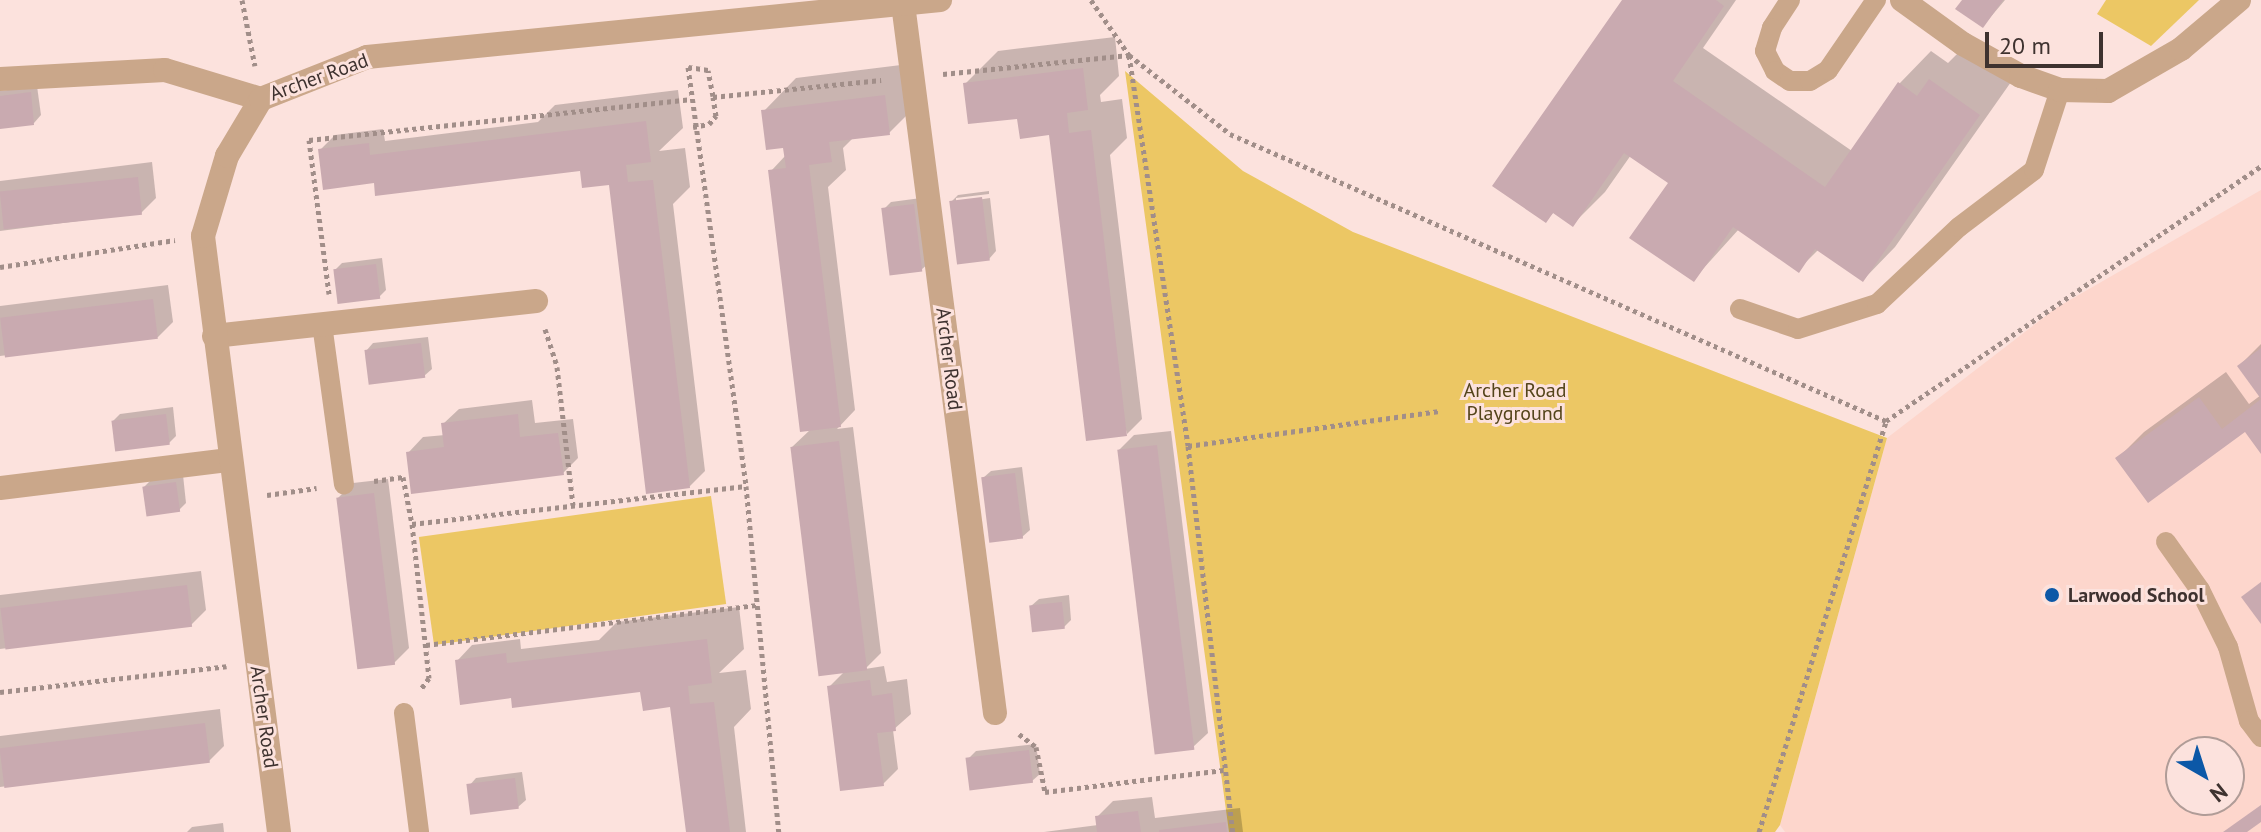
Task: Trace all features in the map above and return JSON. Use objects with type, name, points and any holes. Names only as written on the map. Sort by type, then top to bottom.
[{"type":"street","name":"Archer Road","points":[[279,832],[234,500],[203,236],[227,156],[261,99],[367,57],[940,0]]},
{"type":"street","points":[[1902,0],[1963,44],[2021,76],[2060,90],[2108,91],[2181,49],[2239,0]]},
{"type":"street","name":"Archer Road","points":[[903,4],[995,713]]},
{"type":"street","name":"Archer Road","points":[[0,79],[165,70],[261,99]]},
{"type":"street","points":[[214,336],[536,301]]},
{"type":"street","points":[[0,488],[229,460]]},
{"type":"lane","points":[[1790,0],[1772,28],[1765,51],[1775,71],[1790,81],[1810,81],[1828,70],[1876,0]]},
{"type":"lane","points":[[1740,309],[1798,329],[1877,304],[1959,227],[2034,170],[2060,90]]},
{"type":"lane","points":[[328,324],[344,485]]},
{"type":"lane","points":[[2166,542],[2200,590],[2221,633],[2249,721],[2261,737]]},
{"type":"lane","points":[[404,713],[419,832]]},
{"type":"path","points":[[242,0],[261,99]]},
{"type":"path","points":[[1091,0],[1129,55],[1230,134],[1886,421]]},
{"type":"path","points":[[1129,55],[1188,446],[1233,832]]},
{"type":"path","points":[[713,97],[708,70],[688,67],[690,99],[746,486],[779,832]]},
{"type":"path","points":[[328,324],[309,140],[690,99]]},
{"type":"path","points":[[1759,832],[1886,421],[2261,166]]},
{"type":"path","points":[[0,267],[203,236]]},
{"type":"path","points":[[536,301],[557,367],[573,505]]},
{"type":"path","points":[[1188,446],[1440,411]]},
{"type":"path","points":[[234,500],[403,477],[412,524],[429,678],[404,713]]},
{"type":"path","points":[[412,524],[746,486]]},
{"type":"path","points":[[425,645],[758,605]]},
{"type":"path","points":[[0,692],[256,662]]},
{"type":"path","points":[[995,713],[1036,747],[1045,792],[1224,770]]},
{"type":"shaded area","name":"Larwood School","points":[[2261,190],[2261,832],[1785,832],[1780,825],[1887,438],[2056,308]]},
{"type":"green space","points":[[2106,0],[2199,0],[2151,46],[2097,14]]},
{"type":"green space","name":"Archer Road Playground","points":[[1125,71],[1243,171],[1353,232],[1887,438],[1780,825],[1775,832],[1229,832]]},
{"type":"green space","points":[[711,496],[726,604],[434,645],[419,537]]},
{"type":"building","points":[[1622,0],[1716,0],[1724,6],[1673,81],[1825,187],[1898,82],[1917,96],[1929,79],[1980,115],[1863,282],[1815,249],[1799,273],[1733,227],[1694,282],[1629,238],[1668,183],[1624,153],[1573,227],[1553,213],[1546,223],[1492,186]]},
{"type":"building","points":[[1962,0],[2003,0],[1983,28],[1955,9]]},
{"type":"building","points":[[1083,68],[1088,110],[1067,113],[1069,133],[1091,130],[1127,436],[1086,441],[1049,135],[1020,139],[1017,119],[968,124],[963,83]]},
{"type":"building","points":[[31,92],[34,125],[0,129],[0,96]]},
{"type":"building","points":[[885,95],[890,135],[829,142],[832,162],[809,165],[841,427],[800,432],[768,170],[786,168],[783,148],[766,150],[761,110]]},
{"type":"building","points":[[646,121],[651,162],[626,165],[628,182],[653,180],[690,488],[646,494],[609,185],[582,188],[580,171],[375,196],[374,183],[323,190],[318,149],[369,143],[370,155]]},
{"type":"building","points":[[138,177],[142,215],[4,229],[0,192]]},
{"type":"building","points":[[982,197],[990,261],[957,265],[949,201]]},
{"type":"building","points":[[914,204],[922,271],[890,276],[881,208]]},
{"type":"building","points":[[376,264],[380,299],[338,304],[333,269]]},
{"type":"building","points":[[153,299],[158,339],[5,357],[0,318]]},
{"type":"building","points":[[421,343],[425,378],[369,385],[364,350]]},
{"type":"building","points":[[2261,348],[2261,399],[2237,366]]},
{"type":"building","points":[[2199,397],[2222,429],[2261,399],[2261,454],[2245,432],[2148,503],[2115,458]]},
{"type":"building","points":[[166,414],[170,445],[115,451],[111,421]]},
{"type":"building","points":[[518,414],[520,437],[558,433],[564,475],[411,494],[406,452],[444,447],[441,423]]},
{"type":"building","points":[[839,441],[867,670],[819,676],[790,447]]},
{"type":"building","points":[[1157,445],[1194,750],[1155,755],[1117,450]]},
{"type":"building","points":[[1015,473],[1023,539],[989,543],[981,477]]},
{"type":"building","points":[[176,482],[180,512],[147,516],[142,487]]},
{"type":"building","points":[[374,493],[395,665],[357,669],[336,498]]},
{"type":"building","points":[[2261,582],[2261,624],[2241,597]]},
{"type":"building","points":[[187,585],[192,627],[6,650],[0,608]]},
{"type":"building","points":[[1062,602],[1065,629],[1032,632],[1029,605]]},
{"type":"building","points":[[707,639],[712,683],[688,686],[690,704],[714,702],[730,832],[686,832],[670,707],[643,711],[640,692],[512,708],[511,698],[460,705],[455,660],[506,653],[507,663]]},
{"type":"building","points":[[870,680],[872,696],[892,693],[896,731],[877,733],[884,786],[840,791],[827,686]]},
{"type":"building","points":[[205,723],[210,763],[4,788],[0,748]]},
{"type":"building","points":[[1029,750],[1033,783],[969,791],[965,758]]},
{"type":"building","points":[[515,778],[519,809],[470,815],[466,784]]},
{"type":"building","points":[[2261,805],[2261,822],[2247,832],[2223,832]]},
{"type":"building","points":[[1138,811],[1141,832],[1097,832],[1095,816]]},
{"type":"building","points":[[1226,822],[1227,832],[1159,832],[1159,830]]},
{"type":"place","name":"Larwood School","points":[[2052,595]]}]
